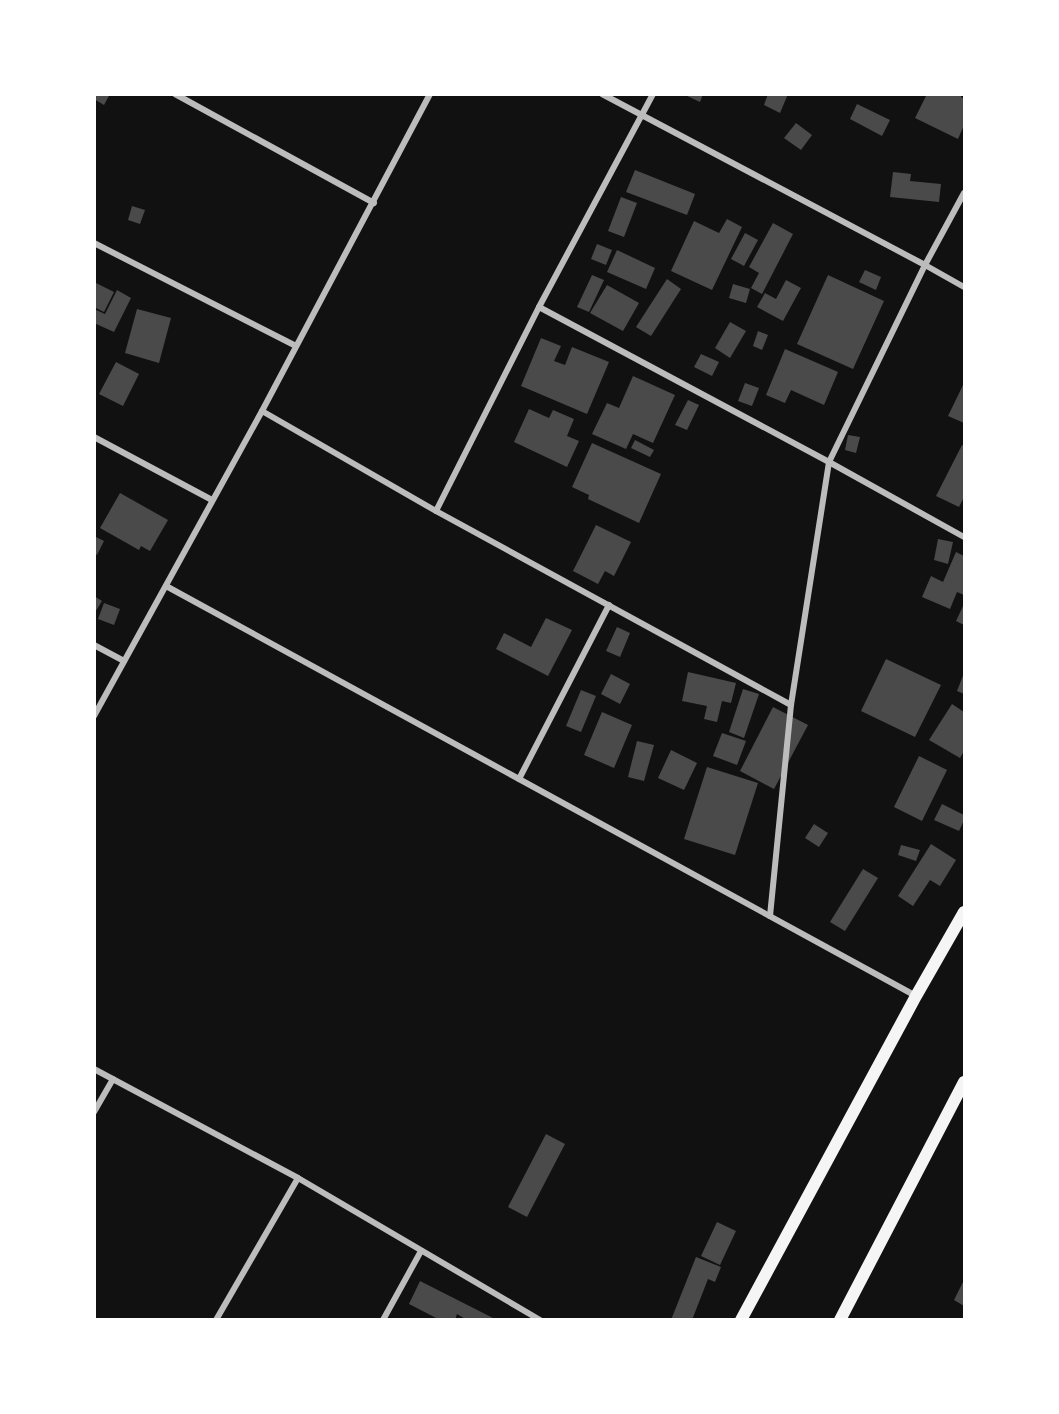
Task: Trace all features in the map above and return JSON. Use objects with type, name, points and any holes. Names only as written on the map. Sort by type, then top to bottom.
[{"type":"main road","points":[[741,1320],[916,996],[964,912]]},
{"type":"main road","points":[[840,1320],[964,1082]]},
{"type":"street","points":[[175,94],[374,203]]},
{"type":"street","points":[[94,716],[262,411],[430,94]]},
{"type":"street","points":[[602,94],[964,287]]},
{"type":"street","points":[[436,511],[539,307],[653,94]]},
{"type":"street","points":[[770,916],[792,705],[829,462],[925,265],[964,193]]},
{"type":"street","points":[[94,243],[296,346]]},
{"type":"street","points":[[539,307],[964,537]]},
{"type":"street","points":[[262,411],[436,511],[792,705]]},
{"type":"street","points":[[94,437],[212,500]]},
{"type":"street","points":[[166,586],[916,996]]},
{"type":"street","points":[[519,779],[609,605]]},
{"type":"street","points":[[94,645],[124,661]]},
{"type":"street","points":[[94,1069],[298,1178],[540,1320]]},
{"type":"street","points":[[94,1113],[113,1079]]},
{"type":"street","points":[[216,1320],[298,1178]]},
{"type":"street","points":[[383,1320],[421,1251]]},
{"type":"building","points":[[94,94],[110,94],[104,105],[94,99]]},
{"type":"building","points":[[683,94],[703,94],[700,102]]},
{"type":"building","points":[[768,94],[788,94],[780,113],[764,105]]},
{"type":"building","points":[[927,94],[962,94],[964,125],[958,139],[915,118]]},
{"type":"building","points":[[857,104],[890,120],[882,136],[850,119]]},
{"type":"building","points":[[796,123],[812,135],[801,150],[784,138]]},
{"type":"building","points":[[635,170],[695,194],[687,215],[626,192]]},
{"type":"building","points":[[893,172],[911,174],[910,181],[941,184],[939,202],[890,197]]},
{"type":"building","points":[[621,197],[637,203],[624,237],[608,231]]},
{"type":"building","points":[[132,206],[145,210],[140,224],[128,220]]},
{"type":"building","points":[[727,219],[742,227],[712,290],[671,271],[694,221],[719,233]]},
{"type":"building","points":[[773,223],[793,234],[762,294],[751,288],[759,273],[749,267]]},
{"type":"building","points":[[745,233],[758,240],[744,266],[731,259]]},
{"type":"building","points":[[597,244],[612,250],[606,265],[591,259]]},
{"type":"building","points":[[617,250],[655,268],[646,289],[607,272]]},
{"type":"building","points":[[865,270],[881,277],[876,290],[859,282]]},
{"type":"building","points":[[592,275],[604,280],[589,312],[577,307]]},
{"type":"building","points":[[828,275],[884,301],[853,369],[797,344]]},
{"type":"building","points":[[667,279],[681,289],[651,336],[636,327]]},
{"type":"building","points":[[786,280],[801,288],[783,321],[757,307],[765,293],[776,299]]},
{"type":"building","points":[[94,282],[114,292],[104,312],[94,307]]},
{"type":"building","points":[[733,284],[750,289],[746,303],[729,298]]},
{"type":"building","points":[[607,285],[639,303],[623,331],[590,313]]},
{"type":"building","points":[[117,290],[131,298],[114,332],[94,323],[94,309],[105,314]]},
{"type":"building","points":[[137,309],[171,318],[159,363],[125,353]]},
{"type":"building","points":[[730,322],[746,331],[730,358],[715,348]]},
{"type":"building","points":[[758,331],[768,335],[762,350],[753,346]]},
{"type":"building","points":[[541,338],[561,346],[554,361],[565,365],[572,347],[609,362],[587,414],[521,386]]},
{"type":"building","points":[[785,349],[838,372],[824,405],[791,390],[785,403],[766,395]]},
{"type":"building","points":[[701,354],[719,362],[712,376],[694,367]]},
{"type":"building","points":[[116,362],[139,374],[123,406],[99,394]]},
{"type":"building","points":[[633,376],[675,395],[653,443],[633,434],[626,449],[592,434],[607,403],[619,408]]},
{"type":"building","points":[[745,383],[759,388],[752,406],[738,401]]},
{"type":"building","points":[[964,383],[964,423],[948,416]]},
{"type":"building","points":[[688,400],[699,405],[687,430],[675,425]]},
{"type":"building","points":[[529,409],[549,418],[553,410],[574,419],[567,436],[579,441],[567,467],[514,442]]},
{"type":"building","points":[[848,435],[860,437],[856,453],[845,450]]},
{"type":"building","points":[[635,440],[654,450],[650,457],[631,448]]},
{"type":"building","points":[[592,443],[661,474],[639,523],[588,499],[589,495],[572,487]]},
{"type":"building","points":[[962,445],[964,446],[964,497],[959,507],[936,496]]},
{"type":"building","points":[[120,493],[168,520],[150,551],[141,546],[139,550],[100,528]]},
{"type":"building","points":[[596,525],[631,542],[614,576],[605,571],[598,584],[573,571]]},
{"type":"building","points":[[94,536],[104,541],[97,555],[94,553]]},
{"type":"building","points":[[938,539],[953,542],[948,564],[934,560]]},
{"type":"building","points":[[956,552],[964,556],[964,595],[957,592],[950,609],[922,597],[931,576],[943,582]]},
{"type":"building","points":[[94,596],[102,601],[94,614]]},
{"type":"building","points":[[104,603],[120,609],[114,625],[98,619]]},
{"type":"building","points":[[964,604],[964,625],[956,621]]},
{"type":"building","points":[[546,618],[572,630],[548,676],[496,649],[504,633],[531,647]]},
{"type":"building","points":[[617,627],[630,633],[620,657],[606,651]]},
{"type":"building","points":[[886,659],[941,685],[915,737],[861,711]]},
{"type":"building","points":[[688,672],[736,683],[731,703],[722,701],[717,722],[704,719],[707,706],[682,701]]},
{"type":"building","points":[[964,673],[964,694],[957,691]]},
{"type":"building","points":[[611,674],[630,684],[620,704],[601,694]]},
{"type":"building","points":[[743,689],[759,694],[744,738],[729,732]]},
{"type":"building","points":[[581,690],[596,696],[581,732],[566,726]]},
{"type":"building","points":[[952,704],[964,712],[964,751],[960,758],[929,740]]},
{"type":"building","points":[[773,707],[808,725],[774,789],[740,771]]},
{"type":"building","points":[[602,712],[632,725],[614,768],[584,755]]},
{"type":"building","points":[[722,733],[746,741],[737,765],[713,756]]},
{"type":"building","points":[[637,741],[654,745],[644,781],[628,777]]},
{"type":"building","points":[[671,750],[697,763],[684,790],[658,778]]},
{"type":"building","points":[[919,756],[947,770],[922,821],[894,807]]},
{"type":"building","points":[[707,767],[758,783],[735,855],[684,839]]},
{"type":"building","points":[[942,804],[964,815],[959,831],[934,820]]},
{"type":"building","points":[[814,824],[828,833],[819,847],[805,838]]},
{"type":"building","points":[[931,844],[956,860],[940,886],[930,880],[913,906],[898,896]]},
{"type":"building","points":[[901,845],[920,850],[916,861],[898,855]]},
{"type":"building","points":[[863,869],[878,878],[845,931],[830,922]]},
{"type":"building","points":[[546,1134],[565,1144],[527,1217],[508,1207]]},
{"type":"building","points":[[717,1222],[736,1231],[720,1265],[701,1256]]},
{"type":"building","points":[[696,1257],[721,1267],[715,1282],[708,1279],[692,1320],[671,1320]]},
{"type":"building","points":[[964,1280],[964,1306],[954,1300]]},
{"type":"building","points":[[420,1281],[497,1320],[467,1320],[457,1314],[455,1320],[440,1320],[409,1304]]}]
